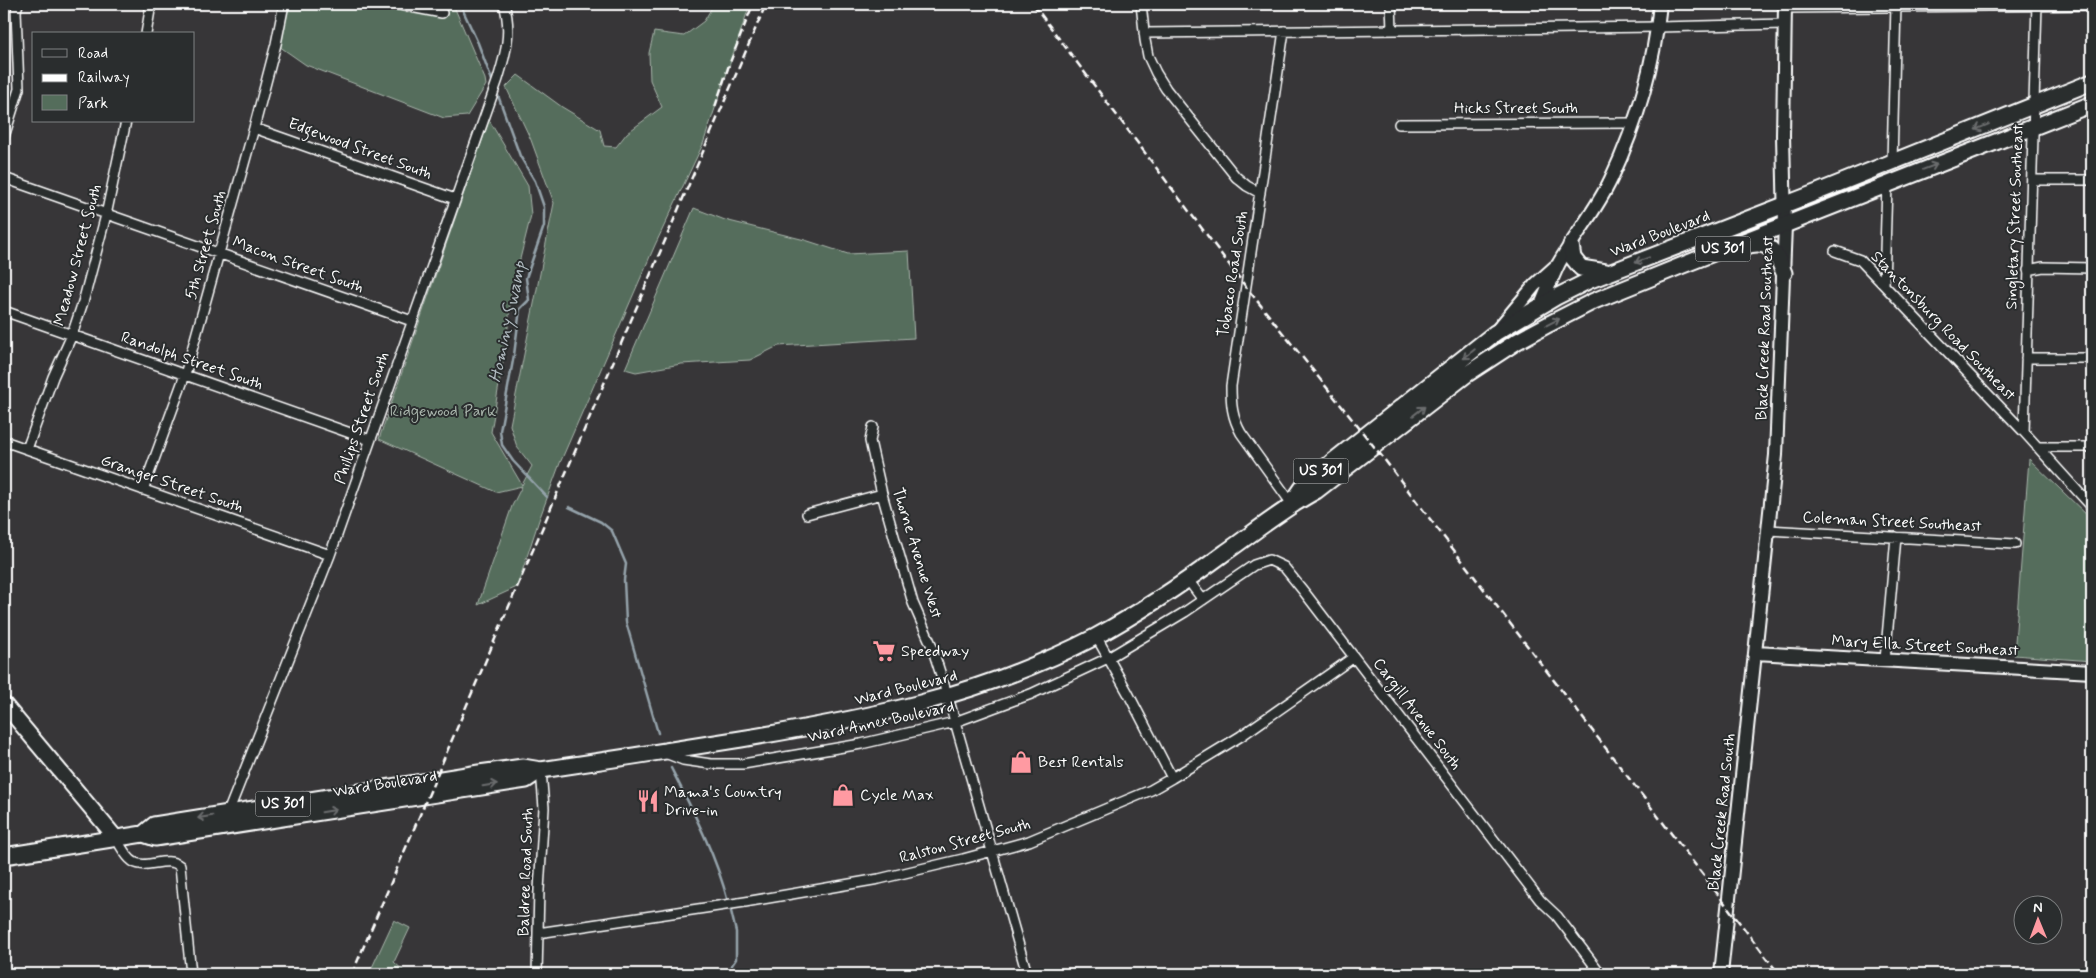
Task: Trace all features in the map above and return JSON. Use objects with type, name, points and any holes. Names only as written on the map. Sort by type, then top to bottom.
[{"type":"highway","name":"Ward Boulevard","points":[[143,834],[154,825],[523,767],[541,770],[869,717],[948,697],[1026,669],[1096,636],[1188,580],[1292,504],[1316,491],[1467,374],[1524,338],[1594,301],[1721,250],[1785,214],[1892,162],[2092,82]]},
{"type":"highway","name":"Ward Boulevard","points":[[1292,504],[1303,487],[1332,462],[1495,333],[1541,305],[1580,285],[1610,272],[1785,214],[1887,184],[2092,104]]},
{"type":"highway","points":[[1615,292],[1666,263],[1924,157],[1956,137]]},
{"type":"highway","points":[[1721,250],[1734,251],[1752,244],[1765,245],[1775,254],[1784,273]]},
{"type":"highway","points":[[1572,245],[1573,258],[1581,268],[1610,272]]},
{"type":"highway","points":[[1524,338],[1541,305]]},
{"type":"highway","name":"Ward Boulevard","points":[[4,856],[143,834],[155,838],[526,780],[541,770]]},
{"type":"main road","points":[[4,704],[116,838]]},
{"type":"street","points":[[4,137],[19,89],[16,11],[18,4]]},
{"type":"street","points":[[146,32],[152,4]]},
{"type":"street","name":"5th Street South","points":[[143,490],[185,375],[254,128],[276,44],[284,4]]},
{"type":"street","points":[[395,4],[442,13]]},
{"type":"street","points":[[1141,4],[1148,56],[1166,90],[1236,177],[1260,193]]},
{"type":"street","points":[[1391,4],[1392,30]]},
{"type":"street","points":[[1541,305],[1559,264],[1611,180],[1634,123],[1648,75],[1658,27],[1660,4]]},
{"type":"street","name":"Singletary Street Southeast","points":[[2024,432],[2037,4]]},
{"type":"street","points":[[1892,162],[1896,5]]},
{"type":"street","points":[[1785,6],[2092,5]]},
{"type":"street","name":"Black Creek Road Southeast","points":[[1756,653],[1776,455],[1784,273],[1783,135],[1785,6]]},
{"type":"street","name":"Phillips Street South","points":[[222,828],[330,555],[503,62],[508,44],[509,29],[505,8]]},
{"type":"street","points":[[1144,33],[1785,24]]},
{"type":"street","name":"Tobacco Road South","points":[[1284,31],[1231,386],[1231,404],[1235,423],[1241,433],[1292,504]]},
{"type":"street","name":"Meadow Street South","points":[[27,449],[53,378],[72,335],[84,299],[106,215],[126,122]]},
{"type":"street","name":"Hicks Street South","points":[[1398,124],[1634,123]]},
{"type":"street","name":"Edgewood Street South","points":[[254,128],[455,199]]},
{"type":"street","name":"Macon Street South","points":[[4,178],[412,321]]},
{"type":"street","points":[[2032,180],[2092,180]]},
{"type":"street","points":[[1884,285],[1887,184]]},
{"type":"street","name":"Stantonsburg Road Southeast","points":[[1835,251],[1860,260],[2024,432],[2037,448]]},
{"type":"street","points":[[1495,333],[1535,285],[1559,264]]},
{"type":"street","points":[[2028,270],[2043,267],[2092,268]]},
{"type":"street","name":"Randolph Street South","points":[[4,311],[370,440]]},
{"type":"street","points":[[2026,358],[2092,358]]},
{"type":"street","name":"Thorne Avenue West","points":[[873,427],[870,441],[882,494],[913,603],[931,644],[956,722],[1028,974]]},
{"type":"street","name":"Granger Street South","points":[[4,441],[330,555]]},
{"type":"street","points":[[2037,448],[2092,447]]},
{"type":"street","points":[[2037,448],[2092,507]]},
{"type":"street","points":[[807,514],[882,494]]},
{"type":"street","name":"Coleman Street Southeast","points":[[1768,530],[2015,544]]},
{"type":"street","points":[[1885,660],[1896,538]]},
{"type":"street","name":"Cargill Avenue South","points":[[1202,600],[1254,565],[1269,560],[1276,561],[1284,567],[1540,900],[1556,916],[1601,974]]},
{"type":"street","points":[[1188,580],[1202,600]]},
{"type":"street","name":"Ward Annex Boulevard","points":[[660,752],[683,760],[711,764],[743,764],[861,744],[956,722],[1031,694],[1108,658],[1202,600]]},
{"type":"street","points":[[1096,636],[1172,778]]},
{"type":"street","name":"Mary Ella Street Southeast","points":[[1756,653],[2092,672]]},
{"type":"street","name":"Black Creek Road South","points":[[1720,974],[1756,653]]},
{"type":"street","name":"Ralston Street South","points":[[538,933],[745,902],[879,879],[1029,841],[1151,790],[1241,736],[1354,656]]},
{"type":"street","name":"Baldree Road South","points":[[537,974],[544,808],[541,770]]},
{"type":"street","points":[[116,838],[129,859],[134,862],[146,864],[168,861],[180,866],[191,974]]},
{"type":"green space","points":[[284,4],[453,4],[486,85],[467,116],[444,118],[306,65],[276,44]]},
{"type":"green space","name":"Ridgewood Park","points":[[714,4],[750,4],[703,144],[655,245],[560,463],[517,587],[478,605],[512,506],[522,486],[496,492],[379,439],[489,120],[528,186],[531,215],[511,295],[507,337],[491,432],[522,485],[532,466],[517,447],[510,425],[554,203],[531,140],[506,87],[518,75],[562,107],[600,130],[604,146],[616,147],[627,133],[662,107],[650,80],[649,53],[654,32],[684,36],[704,21]]},
{"type":"green space","points":[[694,208],[725,220],[805,240],[848,254],[909,251],[914,338],[778,346],[750,360],[681,364],[636,372],[625,369]]},
{"type":"green space","points":[[2029,459],[2092,520],[2092,661],[2014,655]]},
{"type":"green space","points":[[394,920],[410,928],[394,962],[407,974],[369,974]]},
{"type":"waterway","name":"Hominy Swamp","points":[[460,4],[478,43],[493,83]]},
{"type":"waterway","name":"Hominy Swamp","points":[[496,90],[520,156],[535,181],[544,207],[544,226],[526,278],[529,300],[520,309],[514,355],[500,431],[502,445],[513,461],[547,497]]},
{"type":"waterway","name":"Hominy Swamp","points":[[569,507],[601,522],[612,531],[626,564],[624,580],[626,622],[658,733]]},
{"type":"waterway","name":"Hominy Swamp","points":[[671,768],[696,817],[717,867],[728,902]]},
{"type":"waterway","name":"Hominy Swamp","points":[[726,974],[736,959],[736,932],[730,907]]},
{"type":"railway","points":[[715,107],[753,4]]},
{"type":"railway","points":[[352,974],[766,4]]},
{"type":"railway","points":[[1033,4],[1246,287],[1384,459],[1779,974]]},
{"type":"place","name":"Speedway","points":[[884,651]]},
{"type":"place","name":"Best Rentals","points":[[1021,762]]},
{"type":"place","name":"Cycle Max","points":[[843,795]]},
{"type":"place","name":"Mama's Country Drive-in","points":[[648,801]]}]
